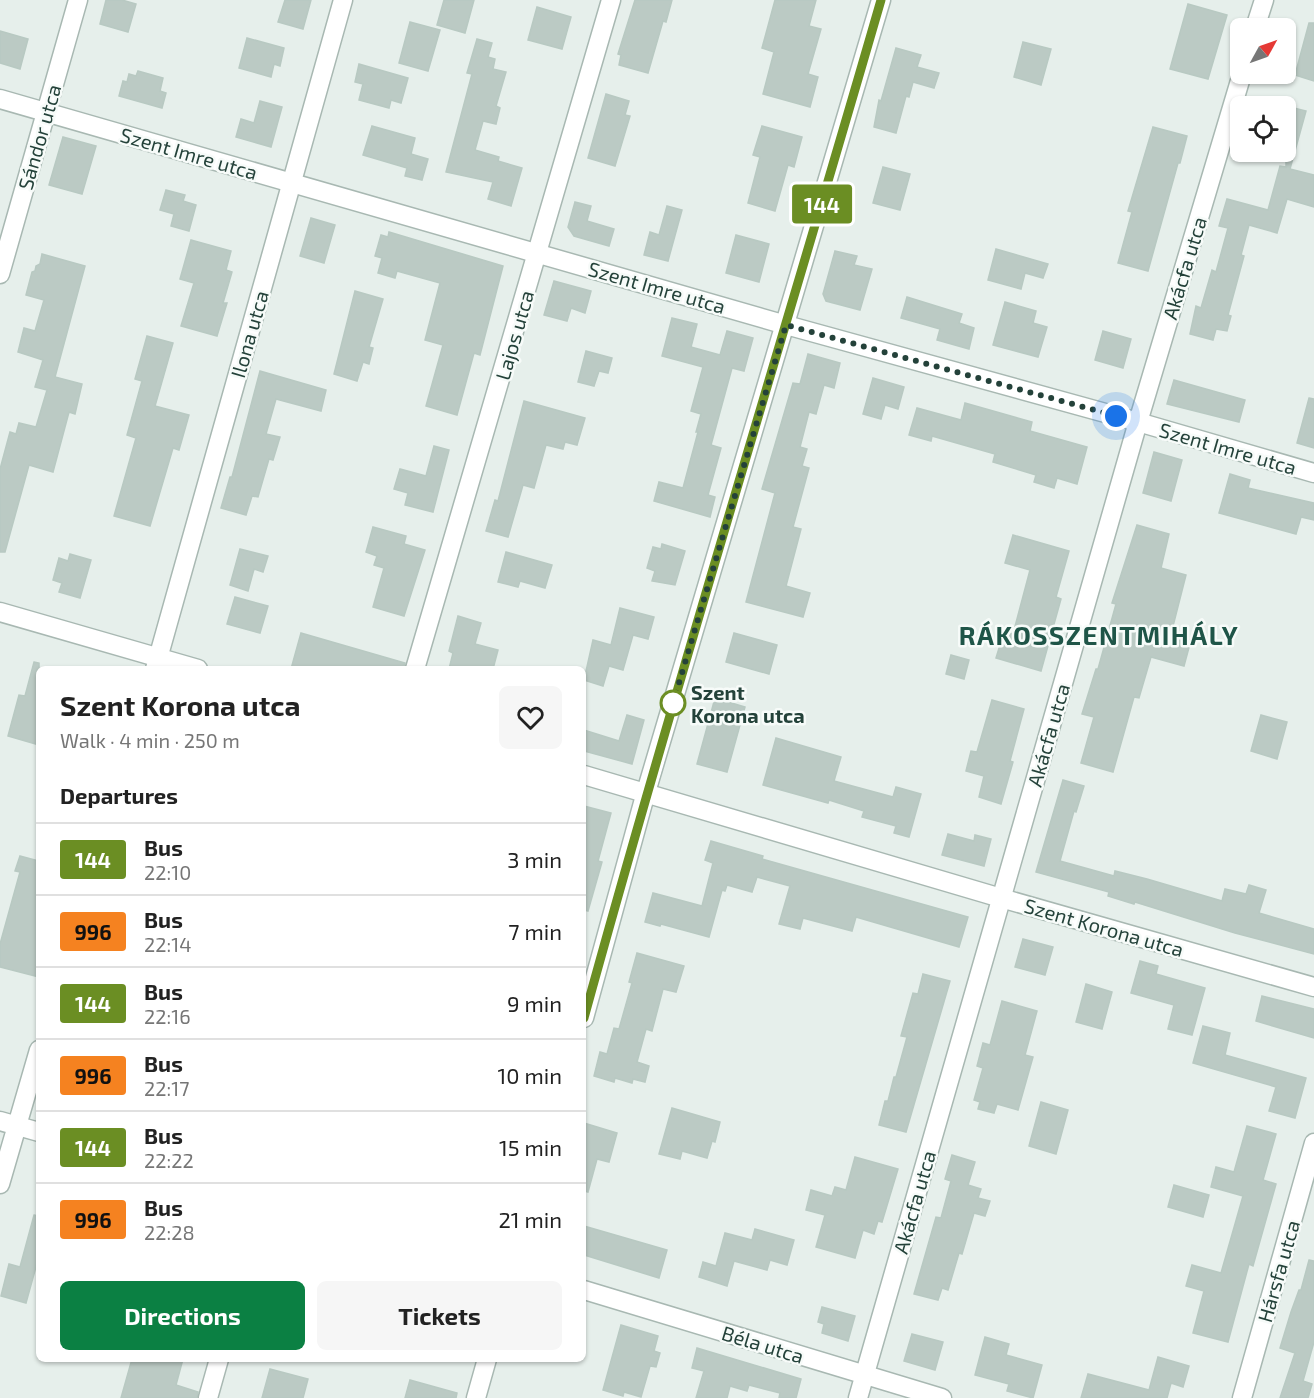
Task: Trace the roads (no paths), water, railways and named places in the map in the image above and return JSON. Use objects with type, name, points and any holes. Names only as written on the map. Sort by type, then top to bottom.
[{"type":"street","name":"Sándor utca","points":[[0,274],[78,0]]},
{"type":"street","name":"Ilona utca","points":[[157,663],[343,0]]},
{"type":"street","name":"Lajos utca","points":[[416,666],[611,0]]},
{"type":"street","points":[[586,1011],[646,792],[881,0]]},
{"type":"street","points":[[1258,18],[1264,0]]},
{"type":"street","name":"Akácfa utca","points":[[858,1398],[1138,422],[1239,84]]},
{"type":"street","name":"Szent Imre utca","points":[[0,99],[786,325],[1314,473]]},
{"type":"street","points":[[0,612],[157,663],[178,666]]},
{"type":"street","name":"Szent Korona utca","points":[[586,776],[1001,898],[1314,987]]},
{"type":"street","points":[[0,1184],[8,1123],[36,1057]]},
{"type":"street","points":[[8,1123],[36,1131]]},
{"type":"street","name":"Hársfa utca","points":[[1242,1398],[1314,1143]]},
{"type":"street","name":"Béla utca","points":[[586,1291],[942,1398]]},
{"type":"street","points":[[208,1398],[218,1362]]},
{"type":"street","points":[[476,1398],[487,1362]]},
{"type":"place","name":"Szent Korona utca","points":[[673,703]]},
{"type":"district","name":"RÁKOSSZENTMIHÁLY","points":[[1099,634]]}]
